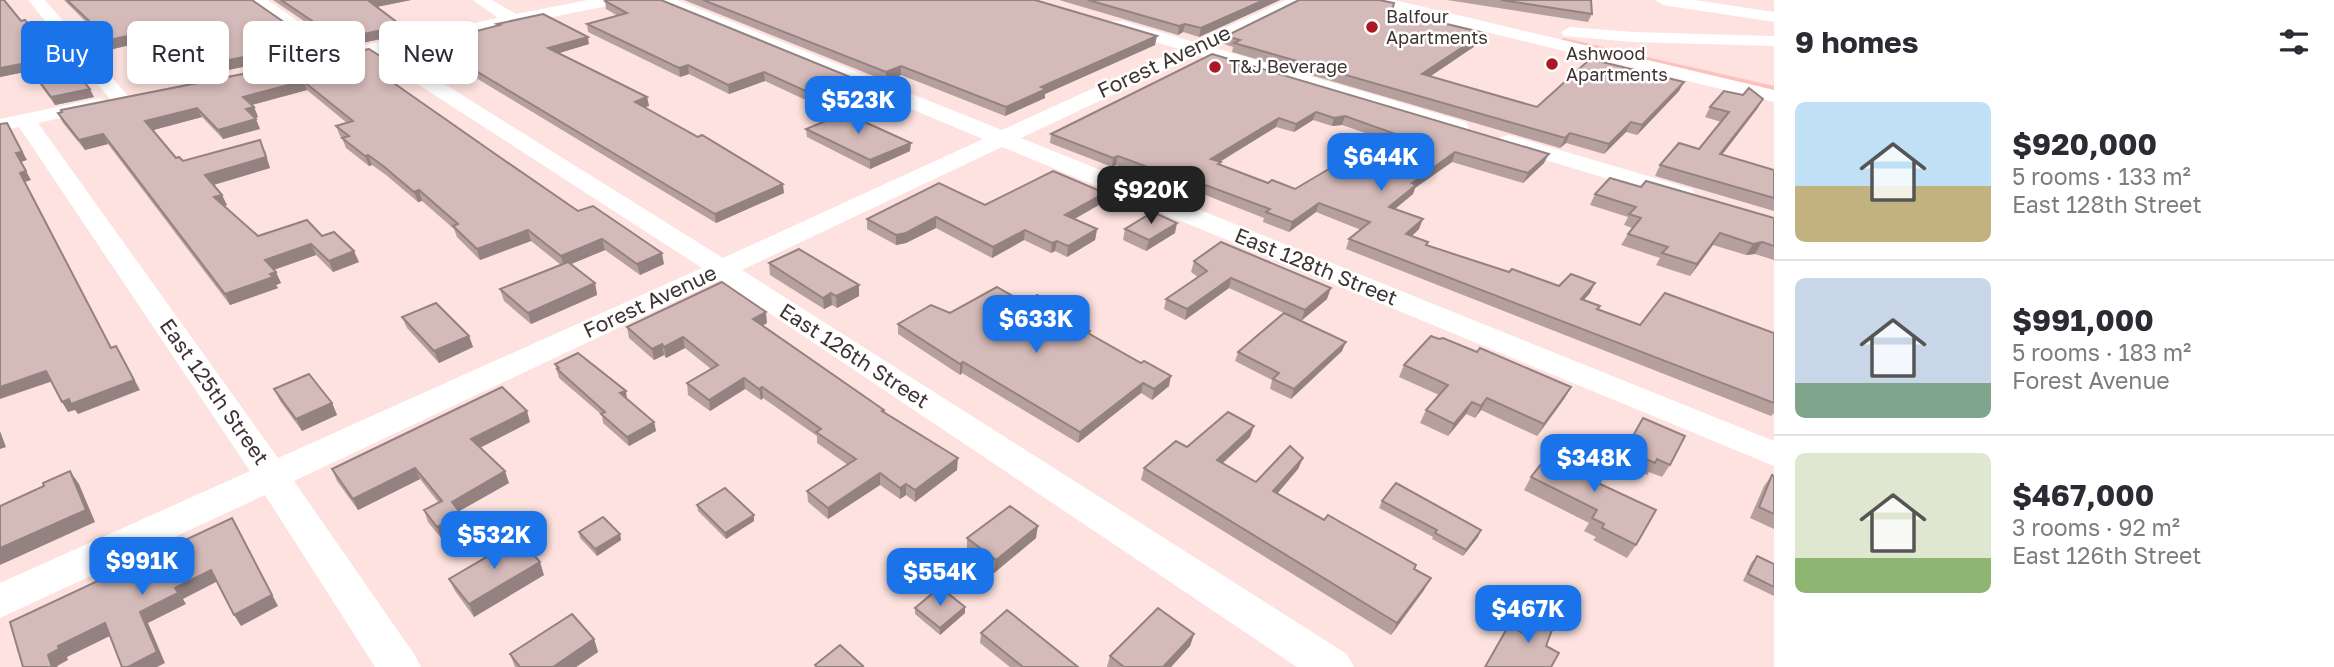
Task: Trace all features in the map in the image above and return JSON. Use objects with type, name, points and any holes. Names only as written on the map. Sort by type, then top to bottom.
[{"type":"street","points":[[13,122],[127,98],[36,0]]},
{"type":"street","points":[[257,0],[288,21]]},
{"type":"street","points":[[481,0],[513,20]]},
{"type":"street","points":[[365,50],[612,0]]},
{"type":"street","name":"East 128th Street","points":[[663,0],[1774,454]]},
{"type":"street","name":"Forest Avenue","points":[[0,601],[1299,0]]},
{"type":"street","points":[[1373,0],[1530,32],[1652,46],[1774,41]]},
{"type":"street","points":[[1419,0],[1774,96]]},
{"type":"street","points":[[1663,0],[1774,17]]},
{"type":"street","points":[[1094,18],[1708,202]]},
{"type":"street","points":[[1652,46],[1774,83]]},
{"type":"street","name":"East 126th Street","points":[[374,48],[722,269],[1332,667]]},
{"type":"street","name":"East 125th Street","points":[[13,122],[271,475],[399,667]]},
{"type":"shaded area","points":[[1564,38],[1774,86],[1774,92],[1559,41]]},
{"type":"building","points":[[0,0],[4,0],[21,21],[21,64],[0,68]]},
{"type":"building","points":[[67,0],[252,0],[282,21],[243,21],[243,57],[229,60],[229,21],[127,21],[127,36],[113,39],[113,21],[89,21]]},
{"type":"building","points":[[281,0],[372,0],[369,1],[395,21],[379,21],[379,31],[365,34],[365,21],[312,21]]},
{"type":"building","points":[[661,0],[860,81],[848,86],[873,96],[843,108],[764,72],[728,85],[688,65],[679,68],[587,24],[627,13],[605,1]]},
{"type":"building","points":[[703,0],[1035,0],[1157,36],[1041,87],[1046,89],[1006,107],[901,66],[886,72]]},
{"type":"building","points":[[1088,0],[1264,0],[1201,28],[1185,24],[1179,26]]},
{"type":"building","points":[[1299,0],[1379,0],[1394,3],[1392,11],[1484,33],[1422,74],[1537,107],[1590,59],[1684,82],[1642,125],[1631,122],[1609,144],[1570,133],[1565,138],[1234,43],[1240,40],[1226,36]]},
{"type":"building","points":[[1501,0],[1591,0],[1592,14]]},
{"type":"building","points":[[543,14],[588,37],[548,48],[647,97],[635,102],[698,137],[702,135],[783,184],[715,214],[478,72],[478,31],[500,25],[497,24]]},
{"type":"building","points":[[369,49],[379,55],[379,84],[395,84],[578,211],[593,206],[662,253],[637,264],[602,239],[561,256],[528,230],[477,249],[453,226],[458,224],[419,190],[414,192],[382,165],[342,138],[349,136],[336,126],[353,121],[307,84],[365,84],[365,50]]},
{"type":"building","points":[[1212,54],[1549,154],[1528,173],[1455,152],[1412,183],[1416,185],[1389,207],[1423,219],[1406,234],[1428,242],[1426,245],[1509,272],[1512,269],[1559,286],[1571,274],[1595,283],[1581,299],[1600,306],[1597,309],[1640,325],[1665,293],[1774,333],[1774,403],[1349,239],[1370,222],[1319,203],[1292,222],[1266,212],[1270,209],[1192,180],[1188,182],[1118,156],[1113,158],[1051,134]],"holes":[[[1316,112],[1334,118],[1345,116],[1401,136],[1353,168],[1339,163],[1295,189],[1272,180],[1268,183],[1211,159],[1279,118],[1296,124]]]},
{"type":"building","points":[[243,74],[243,84],[292,84],[243,97],[254,107],[246,109],[256,119],[218,130],[197,108],[145,121],[176,158],[179,157],[183,161],[260,140],[266,157],[205,175],[222,195],[214,197],[258,236],[307,220],[322,236],[334,232],[354,251],[329,261],[311,244],[265,260],[276,272],[270,274],[273,277],[225,294],[103,134],[79,140],[58,113],[62,112],[61,110],[192,84],[229,84],[229,77]]},
{"type":"building","points":[[41,84],[86,84],[90,89],[51,97]]},
{"type":"building","points":[[1749,88],[1763,99],[1720,154],[1774,170],[1774,198],[1660,165],[1679,143],[1699,149],[1729,112],[1710,107],[1724,91],[1743,95]]},
{"type":"building","points":[[845,113],[911,143],[870,160],[806,129]]},
{"type":"building","points":[[7,123],[22,152],[16,153],[26,171],[20,173],[111,348],[116,346],[134,380],[71,404],[69,399],[62,402],[46,371],[0,387],[0,124]]},
{"type":"building","points":[[1053,171],[1105,193],[1065,215],[1097,229],[1068,246],[1057,241],[1052,243],[1025,230],[993,247],[936,217],[906,233],[896,235],[867,219],[939,183],[985,205]]},
{"type":"building","points":[[1610,178],[1641,187],[1646,181],[1774,218],[1774,246],[1762,242],[1753,244],[1720,233],[1697,264],[1662,253],[1668,247],[1628,234],[1641,218],[1629,214],[1636,207],[1595,194]]},
{"type":"building","points":[[1153,212],[1177,223],[1149,240],[1125,229]]},
{"type":"building","points":[[1221,242],[1331,288],[1305,310],[1231,278],[1187,309],[1166,299],[1207,271],[1194,261]]},
{"type":"building","points":[[799,249],[859,285],[836,296],[831,293],[823,298],[769,263]]},
{"type":"building","points":[[568,262],[595,283],[528,313],[500,289]]},
{"type":"building","points":[[722,282],[766,312],[753,319],[884,410],[882,411],[958,458],[915,490],[906,484],[900,488],[880,473],[828,508],[807,491],[856,459],[816,432],[821,429],[762,387],[759,389],[744,378],[709,400],[687,383],[718,365],[683,337],[664,347],[662,344],[652,349],[627,327]]},
{"type":"building","points":[[997,287],[1025,303],[1037,295],[1061,308],[1054,312],[1090,331],[1088,333],[1141,363],[1144,361],[1171,376],[1154,389],[1143,383],[1080,432],[963,362],[960,364],[898,324],[931,305],[950,313]]},
{"type":"building","points":[[436,303],[469,336],[434,351],[402,317]]},
{"type":"building","points":[[1284,313],[1346,342],[1294,389],[1273,379],[1279,373],[1238,352]]},
{"type":"building","points":[[1431,336],[1477,352],[1480,348],[1571,387],[1544,424],[1487,398],[1481,406],[1472,402],[1454,424],[1426,410],[1448,385],[1404,365]]},
{"type":"building","points":[[578,353],[626,391],[620,393],[654,422],[627,437],[601,414],[605,412],[557,369],[559,368],[555,364]]},
{"type":"building","points":[[309,374],[332,403],[296,419],[274,389]]},
{"type":"building","points":[[502,387],[527,411],[471,439],[505,471],[452,502],[461,514],[437,527],[424,510],[442,501],[415,468],[353,499],[332,469]]},
{"type":"building","points":[[1228,412],[1254,426],[1217,460],[1256,482],[1290,446],[1303,458],[1273,491],[1324,520],[1328,515],[1416,565],[1414,569],[1431,578],[1397,623],[1144,468],[1176,441],[1187,447]]},
{"type":"building","points":[[1643,418],[1685,436],[1670,465],[1657,459],[1655,463],[1625,450]]},
{"type":"building","points":[[1557,444],[1596,461],[1585,477],[1656,510],[1636,545],[1602,528],[1604,524],[1592,518],[1597,510],[1531,477]]},
{"type":"building","points":[[70,471],[86,510],[0,548],[0,506]]},
{"type":"building","points":[[1772,475],[1774,476],[1774,514],[1759,507]]},
{"type":"building","points":[[1396,483],[1481,530],[1466,550],[1435,533],[1437,530],[1382,501]]},
{"type":"building","points":[[725,488],[754,515],[725,533],[697,505]]},
{"type":"building","points":[[1010,506],[1038,526],[996,560],[967,538]]},
{"type":"building","points":[[603,517],[620,534],[595,549],[579,532]]},
{"type":"building","points":[[232,518],[272,595],[234,615],[211,570],[175,588],[178,593],[140,612],[157,652],[128,667],[122,667],[105,623],[58,646],[59,649],[48,655],[52,667],[23,667],[10,622]]},
{"type":"building","points":[[519,538],[540,562],[469,604],[449,579]]},
{"type":"building","points":[[1757,556],[1774,564],[1774,587],[1748,574]]},
{"type":"building","points":[[940,587],[965,607],[940,628],[915,608]]},
{"type":"building","points":[[1551,601],[1561,606],[1546,646],[1559,653],[1551,667],[1485,667],[1509,625],[1529,637]]},
{"type":"building","points":[[1158,608],[1194,634],[1163,667],[1124,667],[1110,656]]},
{"type":"building","points":[[1007,610],[1078,667],[1023,667],[981,633]]},
{"type":"building","points":[[572,614],[594,639],[553,667],[520,667],[510,654]]},
{"type":"building","points":[[840,645],[863,666],[815,665]]},
{"type":"place","name":"Balfour Apartments","points":[[1372,27]]},
{"type":"place","name":"Ashwood Apartments","points":[[1552,64]]},
{"type":"place","name":"T&J Beverage","points":[[1215,67]]}]
